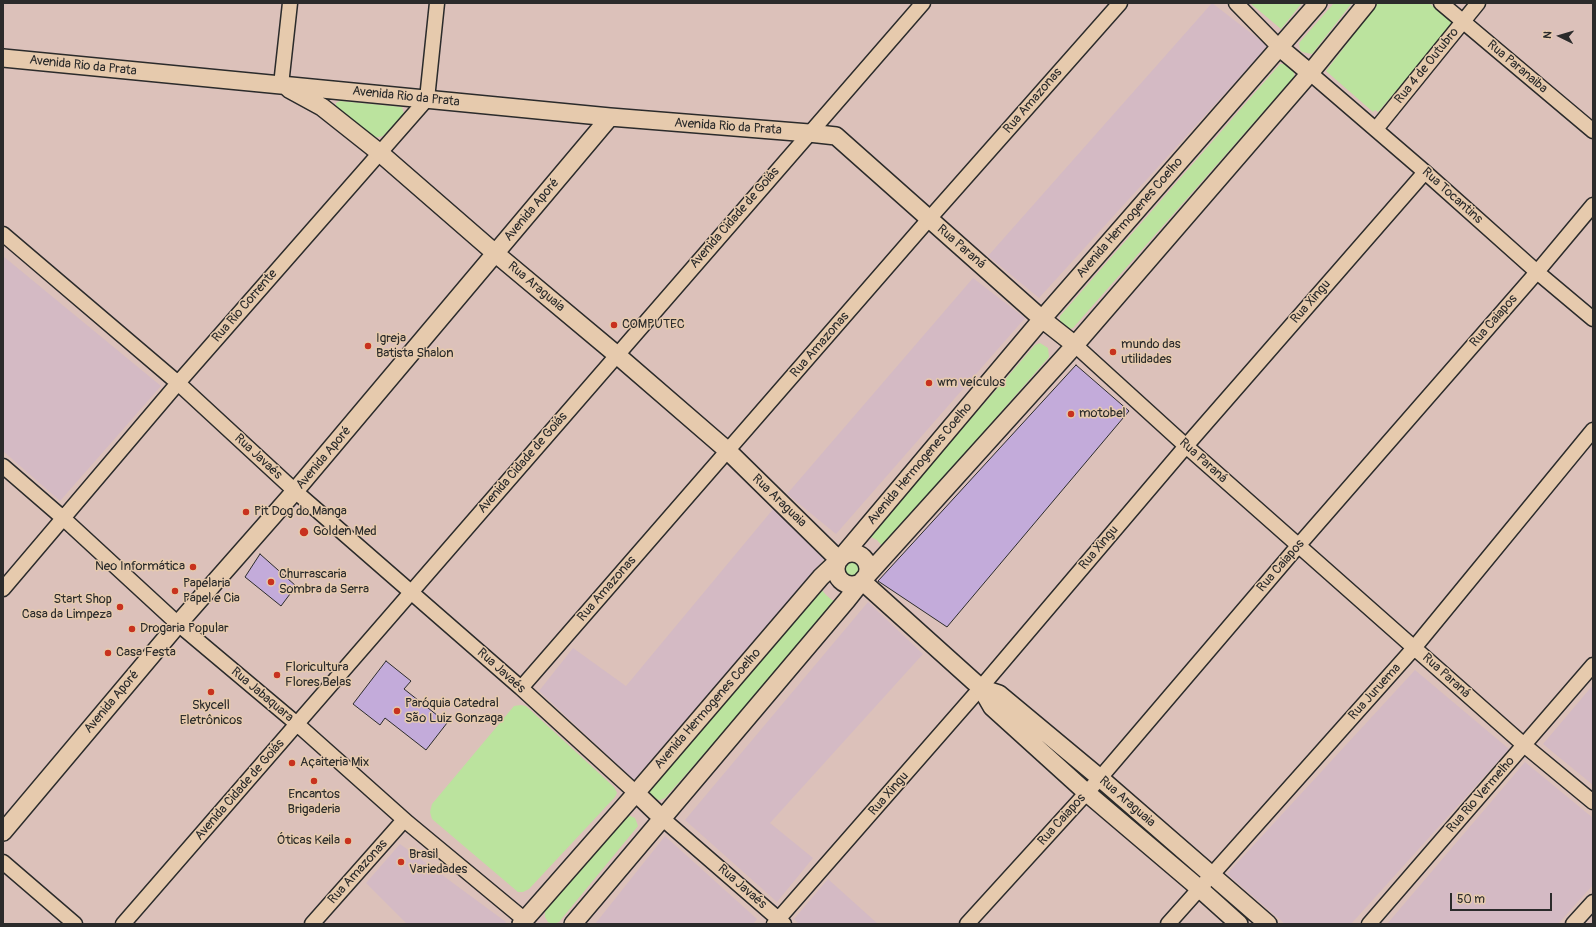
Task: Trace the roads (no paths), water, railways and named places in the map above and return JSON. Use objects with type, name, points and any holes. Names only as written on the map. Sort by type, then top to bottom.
[{"type":"main road","name":"Avenida Hermogenes Coelho","points":[[526,923],[821,577],[839,560],[1042,319],[1318,3]]},
{"type":"main road","points":[[573,924],[862,581],[1075,345],[1310,73],[1367,3]]},
{"type":"main road","points":[[1280,47],[1310,73]]},
{"type":"main road","name":"Avenida Rio da Prata","points":[[3,58],[610,118],[809,133]]},
{"type":"main road","name":"Rua Araguaia","points":[[281,85],[322,107],[380,153],[728,451],[839,560]]},
{"type":"main road","name":"Avenida Aporé","points":[[3,832],[178,624],[295,491],[610,118]]},
{"type":"main road","name":"Rua Paraná","points":[[809,133],[836,136],[1042,319],[1075,345]]},
{"type":"main road","points":[[839,560],[849,554],[854,554],[863,559],[867,567],[867,572],[862,581]]},
{"type":"main road","name":"Rua Araguaia","points":[[862,581],[981,688],[992,707],[1087,793],[1239,924]]},
{"type":"main road","name":"Rua Araguaia","points":[[981,688],[998,694],[1100,778],[1268,924]]},
{"type":"main road","points":[[636,793],[663,819]]},
{"type":"street","points":[[281,85],[290,3]]},
{"type":"street","points":[[427,99],[437,3]]},
{"type":"street","name":"Avenida Cidade de Goiás","points":[[123,924],[923,3]]},
{"type":"street","name":"Rua Amazonas","points":[[521,688],[929,219],[1120,3]]},
{"type":"street","points":[[1236,3],[1280,47]]},
{"type":"street","name":"Rua Paranaiba","points":[[1441,3],[1593,131]]},
{"type":"street","name":"Rua 4 de Outubro","points":[[1376,129],[1478,3]]},
{"type":"street","name":"Rua Tocantins","points":[[1310,73],[1376,129],[1537,272],[1593,319]]},
{"type":"street","name":"Rua Rio Corrente","points":[[3,589],[178,383],[427,99]]},
{"type":"street","name":"Rua Xingu","points":[[779,922],[981,688],[1186,446],[1425,172]]},
{"type":"street","name":"Rua Caiapos","points":[[970,923],[1087,793],[1298,546],[1537,272],[1593,205]]},
{"type":"street","name":"Rua Javaés","points":[[3,234],[178,383],[295,491],[521,688],[636,793]]},
{"type":"street","name":"Rua Paraná","points":[[1075,345],[1186,446],[1524,746],[1593,802]]},
{"type":"street","name":"Rua Juruema","points":[[1168,924],[1414,648],[1593,430]]},
{"type":"street","name":"Rua Jabaquara","points":[[3,466],[63,518],[178,624],[297,724],[404,820],[526,923]]},
{"type":"street","name":"Rua Rio Vermelho","points":[[1369,924],[1593,665]]},
{"type":"street","name":"Rua Javaés","points":[[663,819],[779,922]]},
{"type":"street","name":"Rua Amazonas","points":[[312,924],[404,820]]},
{"type":"street","points":[[3,862],[75,924]]},
{"type":"street","points":[[1573,924],[1593,902]]},
{"type":"place","name":"COMPUTEC","points":[[614,325]]},
{"type":"place","name":"Igreja Batista Shalon","points":[[368,346]]},
{"type":"place","name":"mundo das utilidades","points":[[1113,352]]},
{"type":"place","name":"wm veículos","points":[[929,383]]},
{"type":"place","name":"motobel","points":[[1071,414]]},
{"type":"place","name":"Pit Dog do Manga","points":[[246,512]]},
{"type":"place","name":"Golden Med","points":[[304,532]]},
{"type":"place","name":"Neo Informática","points":[[193,567]]},
{"type":"place","name":"Churrascaria Sombra da Serra","points":[[271,582]]},
{"type":"place","name":"Papelaria Papel e Cia","points":[[175,591]]},
{"type":"place","name":"Start Shop Casa da Limpeza","points":[[120,607]]},
{"type":"place","name":"Drogaria Popular","points":[[132,629]]},
{"type":"place","name":"Casa Festa","points":[[108,653]]},
{"type":"place","name":"Floricultura Flores Belas","points":[[277,675]]},
{"type":"place","name":"Skycell Eletrônicos","points":[[211,692]]},
{"type":"place","name":"Paróquia Catedral São Luiz Gonzaga","points":[[397,711]]},
{"type":"place","name":"Açaiteria Mix","points":[[292,763]]},
{"type":"place","name":"Encantos Brigaderia","points":[[314,781]]},
{"type":"place","name":"Óticas Keila","points":[[348,841]]},
{"type":"place","name":"Brasil Variedades","points":[[401,862]]}]
